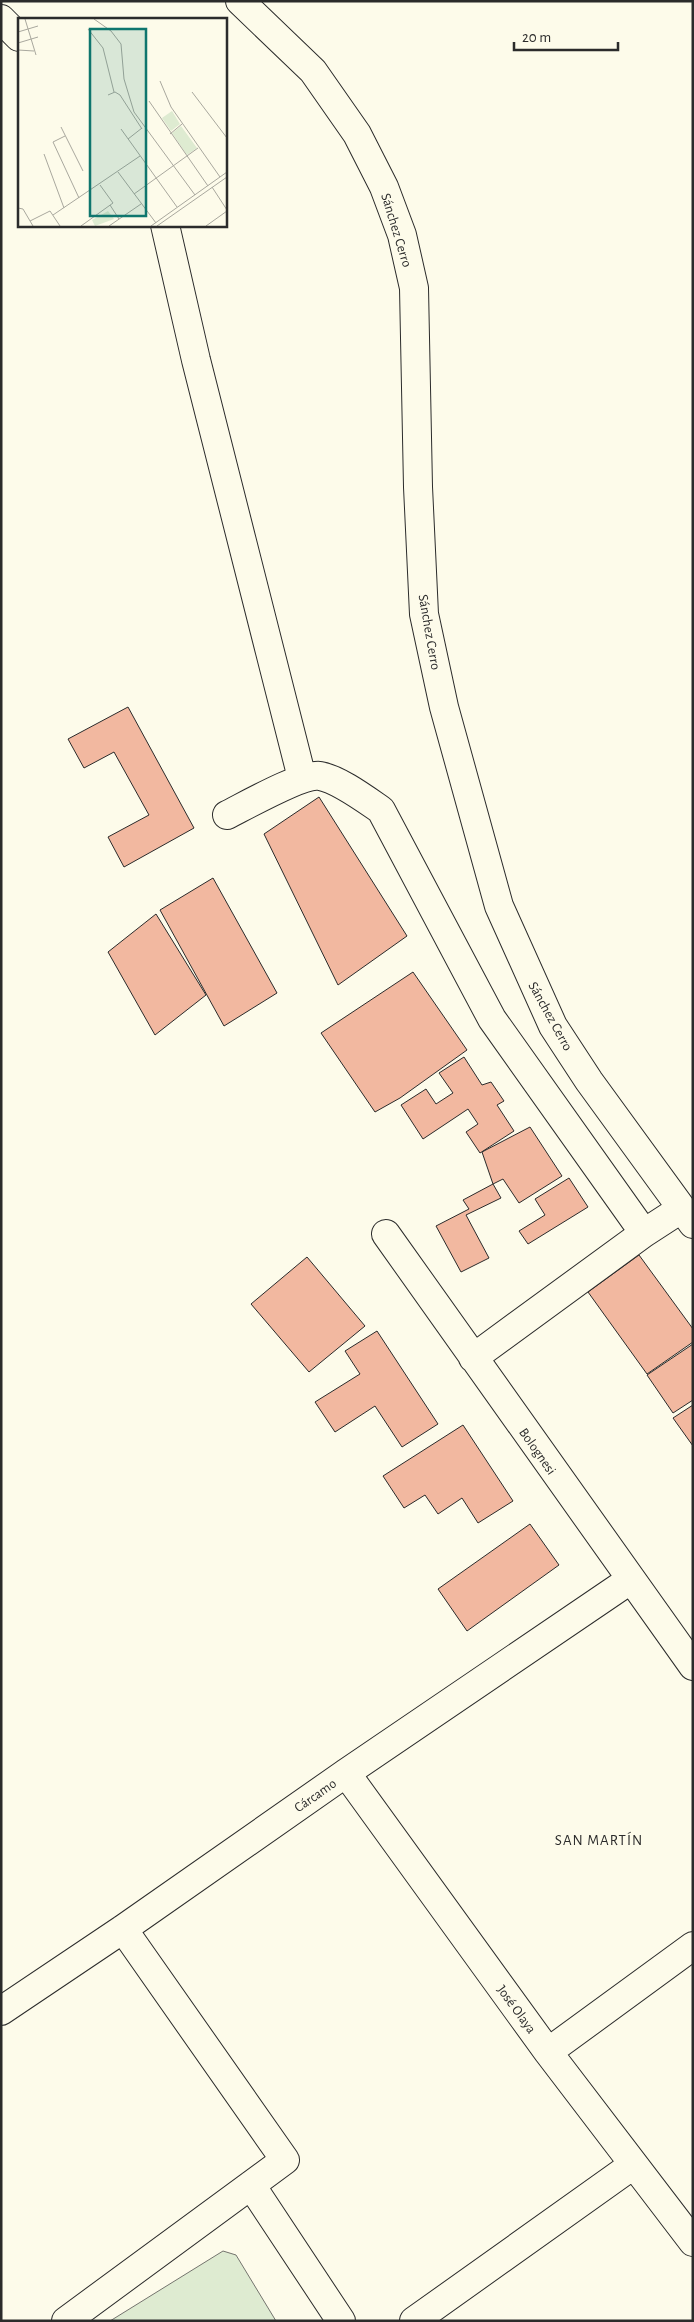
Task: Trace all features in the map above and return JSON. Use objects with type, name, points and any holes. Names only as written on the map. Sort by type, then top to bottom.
[{"type":"street","name":"Sánchez Cerro","points":[[240,1],[313,71],[357,134],[384,187],[396,219],[414,288],[418,496],[424,614],[444,707],[499,906],[553,1026],[589,1081],[687,1216]]},
{"type":"street","points":[[1,19],[18,36]]},
{"type":"street","points":[[165,226],[196,360],[302,778]]},
{"type":"street","points":[[227,815],[302,778],[319,776],[358,793],[381,810],[492,1019],[644,1233]]},
{"type":"street","points":[[473,1358],[644,1233],[687,1216]]},
{"type":"street","name":"Bolognesi","points":[[386,1234],[630,1580],[693,1666]]},
{"type":"street","name":"Cárcamo","points":[[1,2011],[630,1580]]},
{"type":"street","name":"José Olaya","points":[[346,1773],[548,2052],[693,2242]]},
{"type":"street","points":[[66,2321],[285,2160],[123,1929]]},
{"type":"street","points":[[548,2052],[693,1946]]},
{"type":"street","points":[[414,2321],[633,2165]]},
{"type":"street","points":[[251,2185],[341,2321]]},
{"type":"green space","points":[[223,2251],[236,2255],[276,2321],[110,2321]]},
{"type":"building","points":[[128,707],[194,828],[124,867],[108,837],[149,815],[114,752],[84,768],[68,739]]},
{"type":"building","points":[[319,797],[407,936],[338,985],[264,834]]},
{"type":"building","points":[[213,878],[277,993],[224,1026],[160,910]]},
{"type":"building","points":[[156,914],[206,995],[155,1035],[108,952]]},
{"type":"building","points":[[413,972],[467,1050],[400,1098],[375,1112],[321,1033]]},
{"type":"building","points":[[464,1057],[482,1085],[491,1082],[504,1101],[497,1105],[514,1131],[480,1153],[466,1132],[478,1124],[468,1109],[423,1139],[401,1105],[426,1089],[436,1104],[453,1093],[439,1073]]},
{"type":"building","points":[[530,1127],[562,1176],[519,1203],[503,1179],[493,1184],[482,1152]]},
{"type":"building","points":[[569,1178],[588,1207],[528,1244],[519,1231],[545,1215],[535,1199]]},
{"type":"building","points":[[493,1184],[501,1198],[466,1215],[489,1258],[461,1272],[436,1226],[469,1209],[463,1200]]},
{"type":"building","points":[[639,1255],[693,1329],[693,1342],[647,1374],[588,1292]]},
{"type":"building","points":[[307,1257],[365,1326],[309,1372],[251,1304]]},
{"type":"building","points":[[377,1331],[438,1424],[402,1447],[375,1406],[335,1432],[315,1402],[360,1374],[345,1351]]},
{"type":"building","points":[[693,1344],[693,1400],[673,1413],[647,1375]]},
{"type":"building","points":[[693,1405],[693,1446],[673,1418]]},
{"type":"building","points":[[463,1425],[513,1501],[478,1523],[462,1498],[438,1514],[425,1495],[404,1508],[383,1476]]},
{"type":"building","points":[[530,1524],[559,1565],[467,1631],[438,1589]]},
{"type":"district","name":"SAN MARTÍN","points":[[599,1840]]}]
